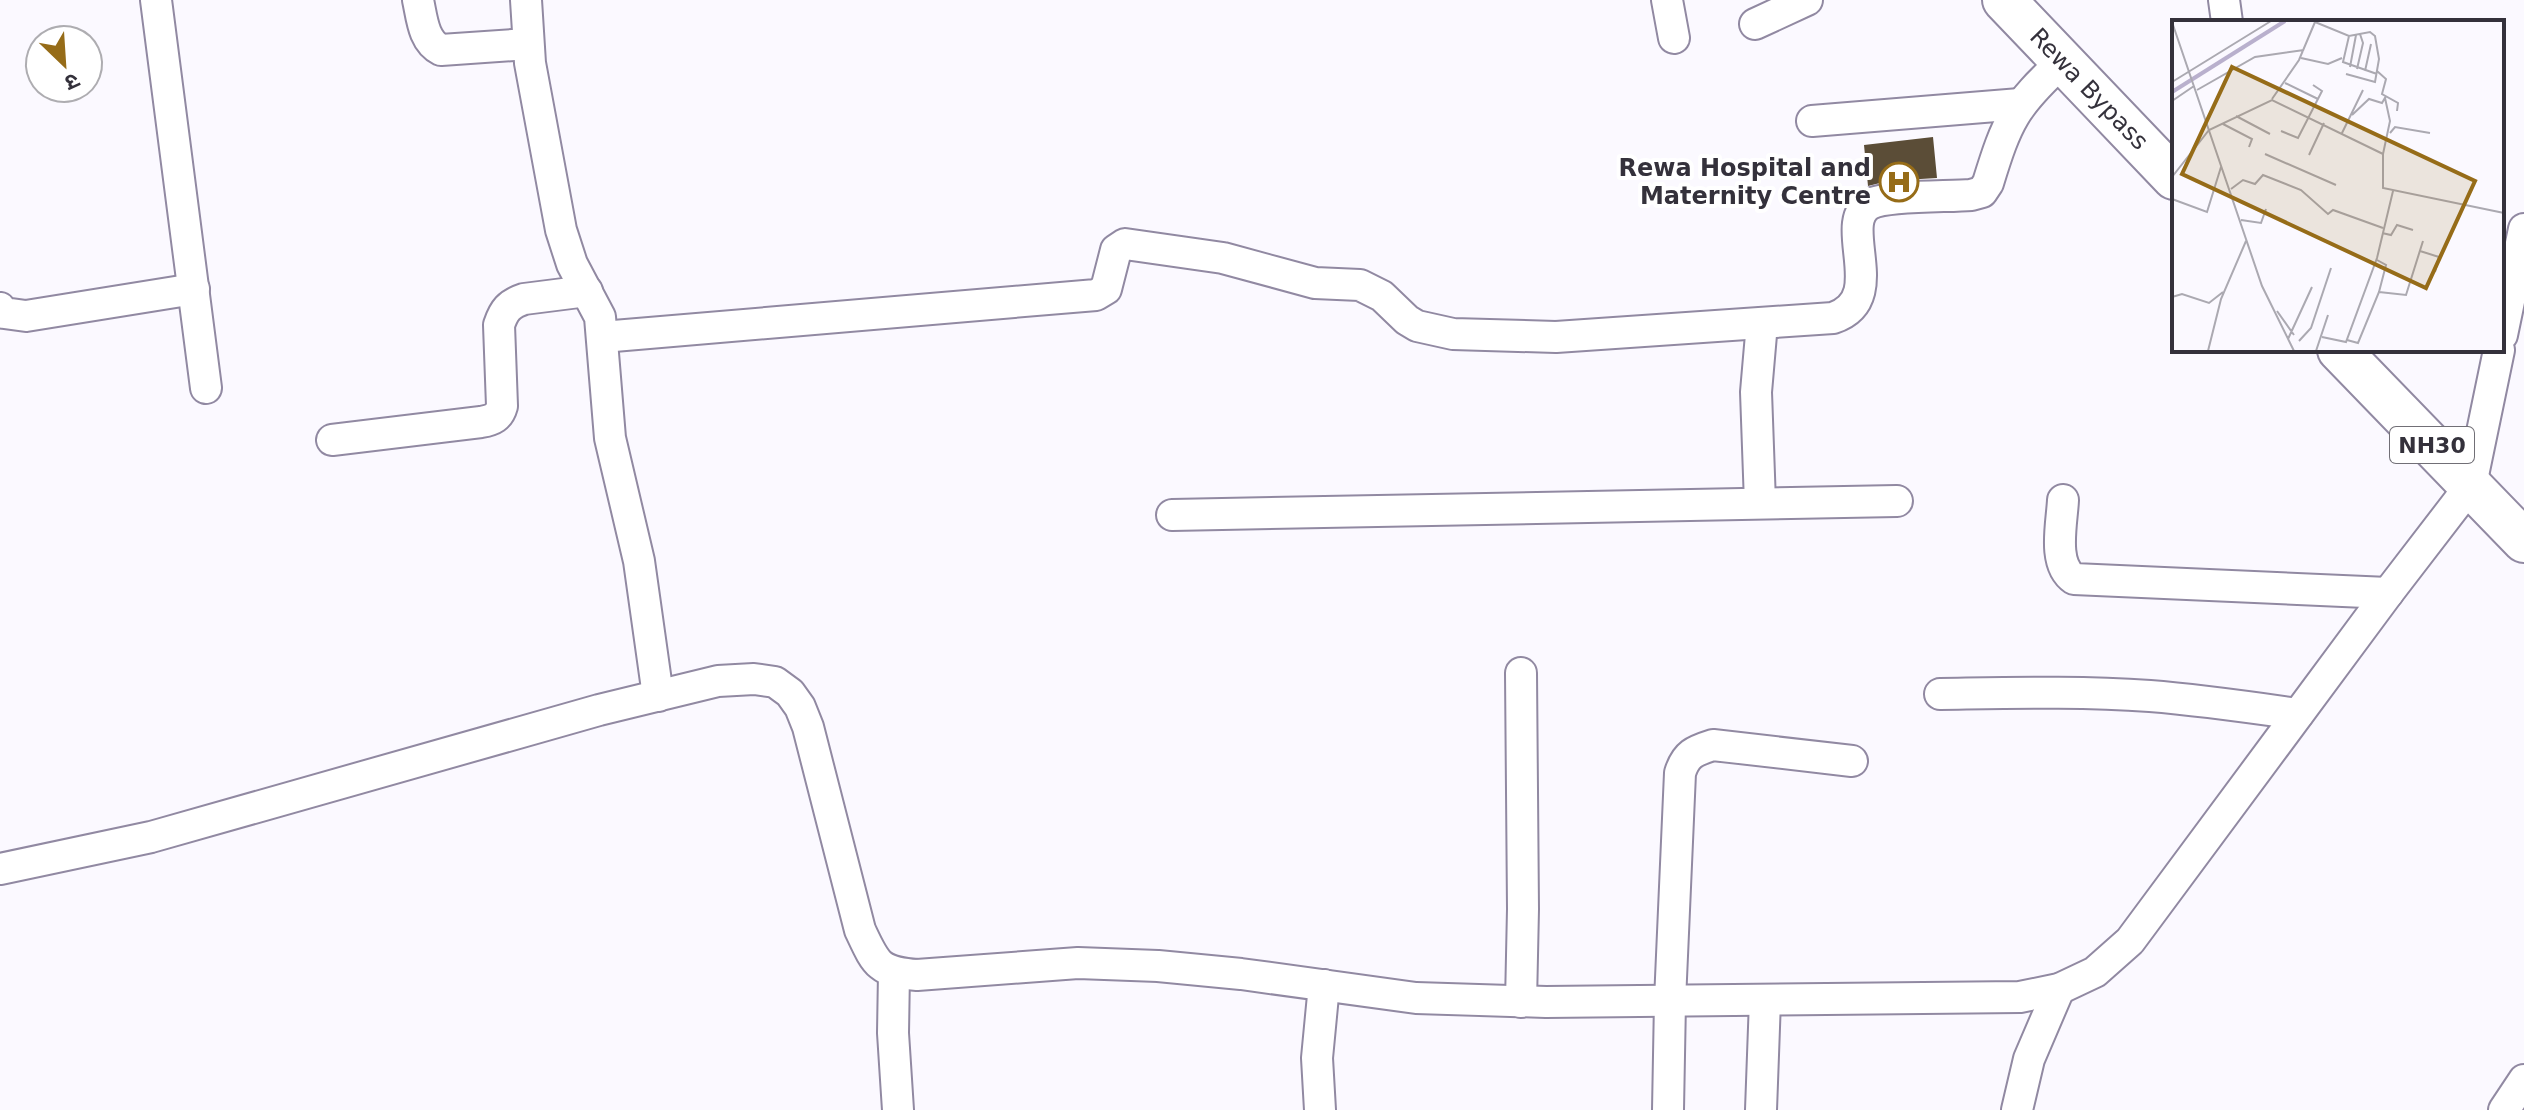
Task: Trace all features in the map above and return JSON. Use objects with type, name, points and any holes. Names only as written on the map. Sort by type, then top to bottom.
[{"type":"highway","name":"Rewa Bypass","points":[[2004,0],[2172,176]]},
{"type":"highway","name":"NH30","points":[[2341,352],[2524,541]]},
{"type":"street","points":[[156,0],[206,388]]},
{"type":"street","points":[[418,0],[424,29],[435,48],[449,51],[528,44]]},
{"type":"street","points":[[526,0],[528,44],[565,247],[600,317],[610,438],[639,561],[658,696]]},
{"type":"street","points":[[1667,0],[1674,38]]},
{"type":"street","points":[[1755,24],[1807,0]]},
{"type":"street","points":[[2224,0],[2227,20]]},
{"type":"street","points":[[602,337],[1096,295],[1106,289],[1116,250],[1125,244],[1223,258],[1315,283],[1360,285],[1382,296],[1417,326],[1453,334],[1556,337],[1833,318],[1853,308],[1858,300],[1858,226],[1865,207],[1883,200],[1982,192],[1988,183],[2006,129],[2020,104],[2062,62]]},
{"type":"street","points":[[1812,121],[2020,104]]},
{"type":"street","points":[[2504,325],[2524,229]]},
{"type":"street","points":[[0,308],[12,316],[26,316],[194,289]]},
{"type":"street","points":[[332,440],[496,418],[502,406],[499,325],[503,313],[515,302],[524,299],[587,291]]},
{"type":"street","points":[[1760,503],[1756,392],[1762,323]]},
{"type":"street","points":[[0,869],[151,837],[599,710],[718,681],[754,679],[775,682],[790,693],[800,707],[808,727],[860,930],[872,955],[883,968],[894,973],[917,975],[1078,963],[1158,966],[1416,998],[1521,1002],[2020,997],[2059,989],[2095,972],[2130,941],[2471,485],[2499,352]]},
{"type":"street","points":[[2063,500],[2062,564],[2074,579],[2388,593]]},
{"type":"street","points":[[1172,515],[1897,501]]},
{"type":"street","points":[[1521,673],[1521,1002]]},
{"type":"street","points":[[1940,694],[2033,692],[2148,696],[2298,714]]},
{"type":"street","points":[[1668,1110],[1680,773],[1684,759],[1713,745],[1852,761]]},
{"type":"street","points":[[894,973],[893,1033],[898,1110]]},
{"type":"street","points":[[1320,1110],[1317,1058],[1324,985]]},
{"type":"street","points":[[2017,1110],[2029,1059],[2059,989]]},
{"type":"street","points":[[1761,1110],[1765,1000]]},
{"type":"street","points":[[2504,1110],[2524,1080]]},
{"type":"building","points":[[1933,137],[1937,178],[1888,181],[1868,186],[1864,145]]},
{"type":"place","name":"Rewa Hospital and Maternity Centre","points":[[1899,182]]}]
